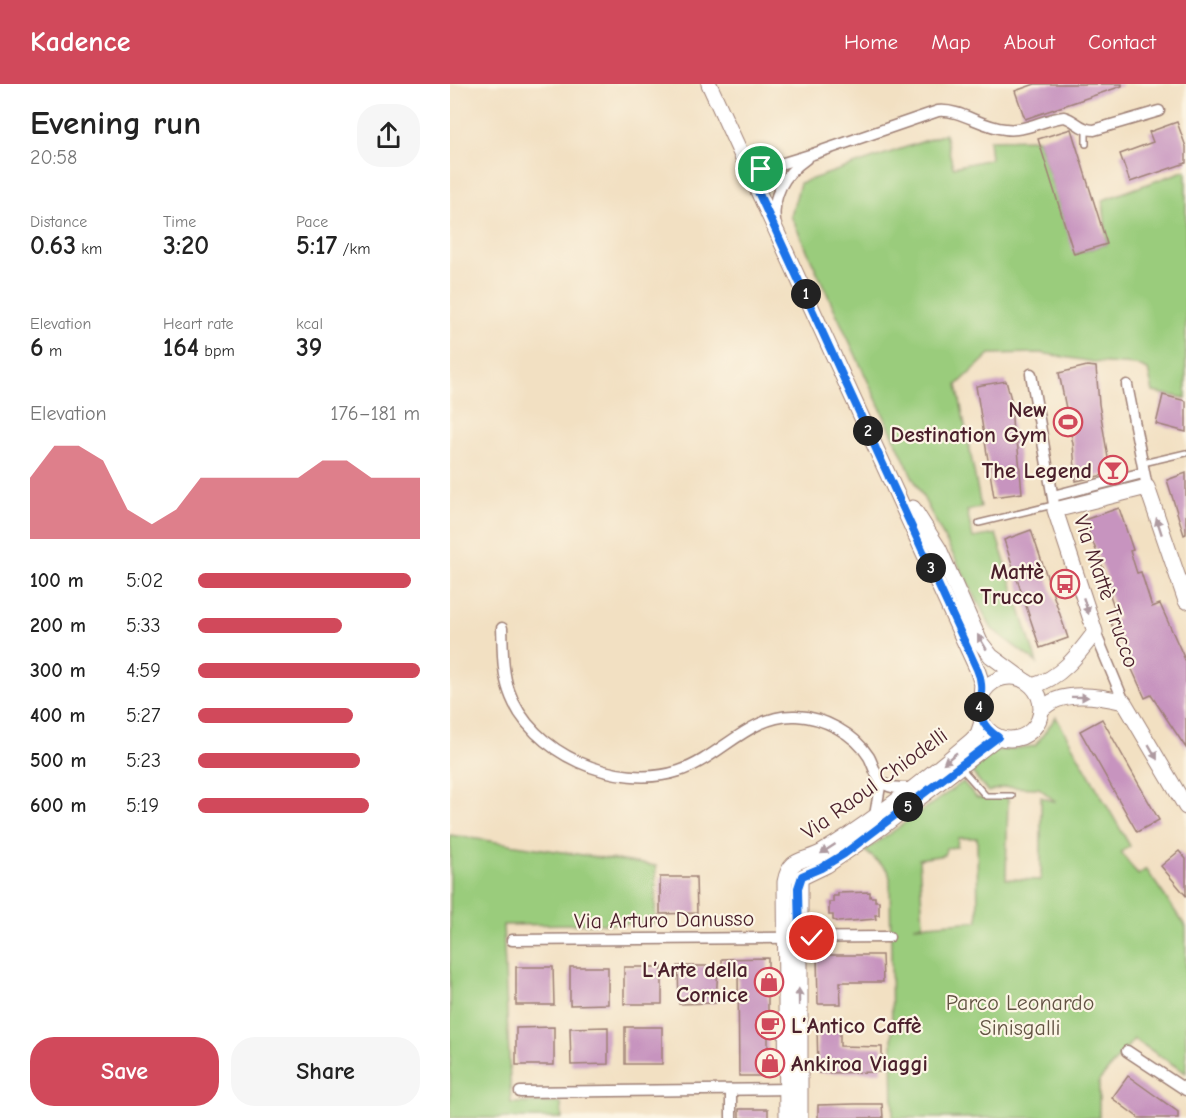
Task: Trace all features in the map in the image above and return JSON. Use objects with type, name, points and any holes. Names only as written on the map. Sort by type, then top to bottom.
[{"type":"main road","points":[[709,84],[979,673],[981,697],[979,714],[982,722],[998,737],[1014,739],[1030,733],[1040,719],[1041,702],[1028,683],[991,656],[980,642],[939,549],[881,458]]},
{"type":"main road","points":[[1054,504],[1144,474],[1186,601]]},
{"type":"main road","name":"Via Mattè Trucco","points":[[1054,504],[1095,632]]},
{"type":"main road","points":[[981,697],[992,683],[999,679],[1008,677],[1028,683],[1048,682],[1060,672],[1095,632]]},
{"type":"main road","points":[[1041,711],[1047,702],[1057,698],[1078,697],[1124,702]]},
{"type":"main road","name":"Via Mattè Trucco","points":[[1124,702],[1186,807]]},
{"type":"main road","name":"Via Raoul Chiodelli","points":[[801,1118],[794,1089],[792,937],[785,882],[789,868],[797,861],[826,851],[911,789],[971,741],[978,734],[982,722]]},
{"type":"main road","name":"Via Raoul Chiodelli","points":[[792,937],[798,888],[802,876],[838,858],[998,737]]},
{"type":"main road","name":"Via Raoul Chiodelli","points":[[787,1118],[794,1089]]},
{"type":"street","points":[[748,170],[813,154],[941,111],[955,113],[1004,129],[1025,128],[1064,117],[1086,130],[1099,129],[1159,111]]},
{"type":"street","points":[[776,229],[775,206],[780,185],[792,171],[813,154]]},
{"type":"street","points":[[758,192],[767,174],[779,164]]},
{"type":"street","points":[[758,192],[780,185]]},
{"type":"street","name":"Via Mattè Trucco","points":[[1031,374],[1054,504]]},
{"type":"street","points":[[1127,385],[1144,474]]},
{"type":"street","points":[[502,628],[503,669],[510,693],[528,723],[547,742],[593,768],[638,776],[676,772],[700,763],[762,721],[797,716],[832,725],[850,737],[868,755],[881,781],[890,786],[911,789]]},
{"type":"street","name":"Via Mattè Trucco","points":[[1095,632],[1124,702]]},
{"type":"street","points":[[875,815],[881,781]]},
{"type":"street","name":"Via Arturo Danusso","points":[[512,940],[889,937]]},
{"type":"street","points":[[1127,1051],[1186,1090]]},
{"type":"street","points":[[520,1092],[794,1089]]},
{"type":"street","points":[[730,1090],[731,1118]]},
{"type":"lane","points":[[1086,130],[1086,144]]},
{"type":"lane","points":[[1144,474],[1186,453]]},
{"type":"lane","points":[[979,523],[1054,504]]},
{"type":"lane","points":[[960,767],[986,796],[1012,796]]},
{"type":"green space","points":[[945,134],[953,167],[991,159],[989,140],[1038,139],[1075,254],[1107,244],[1103,200],[1186,170],[1186,398],[1153,392],[1148,370],[1136,365],[1093,362],[1041,353],[990,354],[957,385],[981,507],[967,511],[973,538],[996,534],[1037,663],[992,629],[912,476],[791,216],[800,183]]},
{"type":"green space","name":"Parco Leonardo Sinisgalli","points":[[1056,717],[1130,846],[1121,852],[1138,875],[1146,869],[1186,927],[1186,1073],[1134,1039],[1099,1081],[1099,1118],[893,1118],[890,878],[888,870],[865,851],[963,782],[977,798],[1008,798],[1006,879],[1041,880],[1041,797],[1056,802],[1039,788],[1005,787],[988,792],[971,771],[996,751],[1035,746]],"holes":[[[958,838],[977,838],[978,921],[914,926],[923,924],[919,859],[945,855],[946,848],[957,847]]]},
{"type":"green space","points":[[450,835],[656,866],[655,923],[503,925],[511,1103],[561,1103],[562,1118],[450,1118]]},
{"type":"building","points":[[1035,84],[1122,84],[1122,86],[1025,119],[1015,91]]},
{"type":"building","points":[[1177,122],[1186,147],[1186,163],[1130,182],[1120,154],[1153,142],[1149,132]]},
{"type":"building","points":[[1071,129],[1107,244],[1074,254],[1038,139]]},
{"type":"building","points":[[1087,366],[1096,367],[1099,404],[1109,464],[1111,464],[1113,473],[1076,481],[1073,444],[1059,373]]},
{"type":"building","points":[[1006,381],[1011,399],[1013,436],[1016,436],[1022,493],[994,497],[976,386]]},
{"type":"building","points":[[1163,395],[1186,401],[1186,432],[1156,424]]},
{"type":"building","points":[[1186,473],[1186,534],[1184,535],[1167,480]]},
{"type":"building","points":[[1119,508],[1133,550],[1130,551],[1137,573],[1141,572],[1152,607],[1160,604],[1186,662],[1186,748],[1151,695],[1145,698],[1110,621],[1118,618],[1106,584],[1109,583],[1084,520]]},
{"type":"building","points":[[1031,530],[1068,638],[1040,648],[1004,540]]},
{"type":"building","points":[[1102,719],[1159,820],[1137,832],[1080,731]]},
{"type":"building","points":[[1179,851],[1186,859],[1186,896],[1161,866]]},
{"type":"building","points":[[660,877],[696,877],[697,913],[660,914]]},
{"type":"building","points":[[870,892],[870,897],[875,897],[875,901],[879,901],[879,915],[875,915],[876,919],[838,922],[833,920],[833,915],[829,915],[829,902],[833,902],[833,896],[838,896],[838,893]]},
{"type":"building","points":[[817,955],[882,955],[883,982],[840,982],[841,1004],[818,1004]]},
{"type":"building","points":[[768,958],[768,1076],[739,1076],[738,968],[722,968],[722,959]]},
{"type":"building","points":[[678,966],[718,966],[716,1003],[679,1004]]},
{"type":"building","points":[[516,967],[553,967],[554,1005],[516,1005]]},
{"type":"building","points":[[570,967],[608,967],[608,1004],[570,1005]]},
{"type":"building","points":[[624,967],[662,967],[662,1004],[624,1004]]},
{"type":"building","points":[[840,1024],[840,1046],[882,1047],[882,1072],[818,1073],[817,1025]]},
{"type":"building","points":[[554,1027],[554,1065],[516,1065],[516,1028]]},
{"type":"building","points":[[608,1027],[608,1064],[571,1065],[570,1028]]},
{"type":"building","points":[[625,1027],[662,1027],[662,1064],[625,1064]]},
{"type":"building","points":[[1128,1076],[1178,1112],[1178,1118],[1139,1118],[1112,1098]]},
{"type":"building","points":[[882,1104],[883,1118],[818,1118],[818,1105]]},
{"type":"building","points":[[739,1109],[768,1109],[768,1118],[739,1118]]},
{"type":"place","name":"New Destination Gym","points":[[1068,422]]},
{"type":"place","name":"The Legend","points":[[1113,470]]},
{"type":"place","name":"Mattè Trucco","points":[[1065,584]]},
{"type":"place","name":"L’Arte della Cornice","points":[[769,982]]},
{"type":"place","name":"L’Antico Caffè","points":[[770,1025]]},
{"type":"place","name":"Ankiroa Viaggi","points":[[770,1063]]},
{"type":"route","points":[[761,169],[748,170],[979,673],[982,684],[979,714],[982,722],[988,731],[998,737],[844,854],[800,878],[798,888],[799,937],[812,938]]}]
